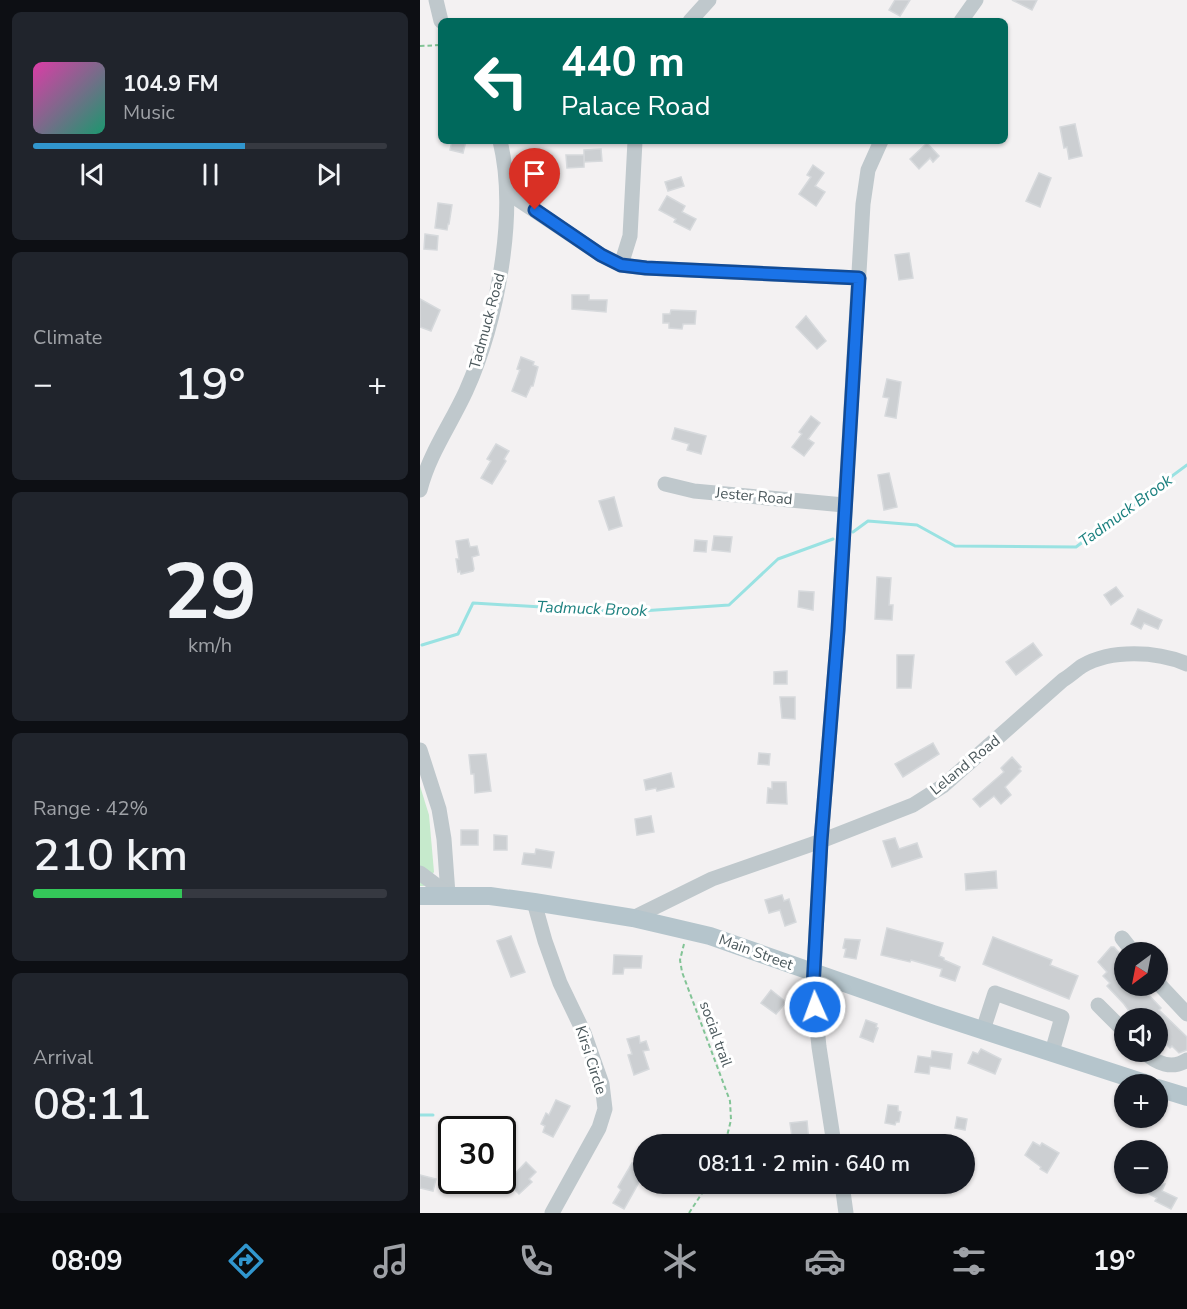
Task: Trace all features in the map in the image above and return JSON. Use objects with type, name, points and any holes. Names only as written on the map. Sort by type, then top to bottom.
[{"type":"main road","name":"Main Street","points":[[420,896],[448,894],[490,896],[534,902],[633,918],[710,936],[1117,1074]]},
{"type":"main road","name":"Main Street","points":[[1168,1091],[1187,1097]]},
{"type":"street","points":[[436,0],[440,18]]},
{"type":"street","points":[[693,18],[709,0]]},
{"type":"street","points":[[963,18],[976,0]]},
{"type":"street","name":"Tadmuck Road","points":[[420,490],[435,450],[467,389],[484,343],[503,259],[507,192],[501,144]]},
{"type":"street","points":[[621,265],[630,236],[635,144]]},
{"type":"street","points":[[832,1134],[819,1047],[813,988],[821,841],[838,630],[863,204],[868,171],[880,144]]},
{"type":"street","points":[[507,192],[601,255],[621,265],[859,278]]},
{"type":"street","name":"Jester Road","points":[[665,484],[694,491],[844,505]]},
{"type":"street","name":"Leland Road","points":[[633,918],[712,879],[821,841],[913,805],[943,786],[1063,680],[1084,665],[1103,658],[1131,654],[1165,657],[1187,663]]},
{"type":"street","points":[[420,750],[439,809],[444,839],[448,894]]},
{"type":"street","points":[[420,873],[448,894]]},
{"type":"street","name":"Kirsi Circle","points":[[534,902],[560,983],[584,1033],[602,1084],[605,1109],[599,1128],[552,1213]]},
{"type":"street","points":[[1122,938],[1125,942]]},
{"type":"street","points":[[983,1030],[995,993],[1062,1017],[1052,1052]]},
{"type":"street","points":[[1168,994],[1187,1014]]},
{"type":"street","points":[[1098,1005],[1114,1021]]},
{"type":"street","points":[[1158,1062],[1172,1065],[1187,1060]]},
{"type":"street","points":[[843,1194],[846,1213]]},
{"type":"path","points":[[420,46],[438,45]]},
{"type":"path","name":"social trail","points":[[688,931],[680,960],[682,972],[730,1101],[731,1120],[728,1134]]},
{"type":"path","points":[[689,1213],[701,1194]]},
{"type":"green space","points":[[420,786],[429,815],[434,872],[424,886],[420,886]]},
{"type":"building","points":[[895,0],[910,0],[900,16],[889,10]]},
{"type":"building","points":[[1012,0],[1037,0],[1032,10]]},
{"type":"building","points":[[1075,124],[1082,156],[1069,159],[1067,147],[1064,148],[1060,127]]},
{"type":"building","points":[[451,144],[465,144],[463,153],[450,150]]},
{"type":"building","points":[[926,144],[939,156],[933,162],[930,158],[919,169],[910,159]]},
{"type":"building","points":[[601,149],[602,161],[584,162],[584,150]]},
{"type":"building","points":[[566,155],[584,155],[584,167],[567,168]]},
{"type":"building","points":[[813,165],[824,173],[815,186],[825,192],[816,206],[799,194],[811,177],[807,175]]},
{"type":"building","points":[[1039,173],[1051,178],[1040,207],[1026,201]]},
{"type":"building","points":[[681,177],[684,186],[668,191],[665,182]]},
{"type":"building","points":[[667,196],[685,206],[682,212],[696,219],[690,230],[674,222],[676,219],[659,210]]},
{"type":"building","points":[[438,203],[452,205],[447,230],[435,228]]},
{"type":"building","points":[[425,234],[438,236],[437,250],[424,249]]},
{"type":"building","points":[[909,253],[913,278],[899,280],[895,255]]},
{"type":"building","points":[[572,295],[589,295],[589,300],[607,300],[606,312],[572,309]]},
{"type":"building","points":[[420,299],[440,310],[431,331],[420,327]]},
{"type":"building","points":[[671,310],[696,311],[695,324],[683,324],[682,329],[669,328],[669,323],[663,323],[663,314],[670,314]]},
{"type":"building","points":[[806,316],[826,341],[817,349],[796,327]]},
{"type":"building","points":[[521,357],[534,362],[533,365],[538,367],[533,386],[526,397],[512,391],[520,370],[517,369]]},
{"type":"building","points":[[887,379],[901,382],[896,418],[885,416],[889,398],[883,397]]},
{"type":"building","points":[[811,416],[820,423],[808,439],[814,443],[804,456],[792,447],[802,434],[799,432]]},
{"type":"building","points":[[675,428],[706,436],[701,454],[687,450],[689,444],[672,439]]},
{"type":"building","points":[[496,444],[509,451],[504,459],[506,461],[492,484],[481,478],[491,461],[487,459]]},
{"type":"building","points":[[889,473],[897,507],[884,510],[878,475]]},
{"type":"building","points":[[614,497],[622,526],[609,530],[599,501]]},
{"type":"building","points":[[714,536],[732,537],[730,552],[712,550]]},
{"type":"building","points":[[468,539],[470,547],[477,546],[479,555],[472,557],[473,571],[461,574],[460,571],[458,572],[456,559],[459,559],[456,541]]},
{"type":"building","points":[[695,540],[707,541],[706,552],[694,551]]},
{"type":"building","points":[[877,577],[891,578],[889,605],[893,605],[892,620],[875,619]]},
{"type":"building","points":[[1116,587],[1123,596],[1111,605],[1104,595]]},
{"type":"building","points":[[799,591],[814,592],[813,610],[798,607]]},
{"type":"building","points":[[1138,609],[1162,620],[1158,629],[1144,623],[1141,629],[1131,624]]},
{"type":"building","points":[[1033,643],[1042,655],[1016,675],[1006,662]]},
{"type":"building","points":[[897,655],[914,655],[911,688],[897,688]]},
{"type":"building","points":[[787,671],[787,684],[774,684],[774,672]]},
{"type":"building","points":[[780,697],[795,697],[795,719],[782,718]]},
{"type":"building","points":[[933,743],[939,754],[903,777],[895,764]]},
{"type":"building","points":[[759,753],[770,754],[769,765],[758,764]]},
{"type":"building","points":[[486,754],[491,791],[475,793],[474,774],[471,774],[469,755]]},
{"type":"building","points":[[1012,757],[1021,767],[1019,769],[1021,771],[1005,787],[1011,795],[1001,804],[994,796],[980,807],[973,799],[1004,772],[1001,768]]},
{"type":"building","points":[[671,773],[674,787],[657,791],[656,788],[646,790],[644,780]]},
{"type":"building","points":[[772,782],[786,782],[787,804],[767,803],[768,788],[772,789]]},
{"type":"building","points":[[651,816],[654,832],[637,835],[635,819]]},
{"type":"building","points":[[461,830],[478,830],[478,845],[461,845]]},
{"type":"building","points":[[494,835],[507,836],[507,850],[494,850]]},
{"type":"building","points":[[895,838],[899,849],[917,843],[922,857],[892,867],[883,841]]},
{"type":"building","points":[[536,849],[554,852],[551,868],[522,864],[524,853],[535,854]]},
{"type":"building","points":[[996,871],[997,888],[966,890],[965,874]]},
{"type":"building","points":[[782,895],[784,901],[789,899],[796,922],[785,926],[780,910],[769,913],[765,900]]},
{"type":"building","points":[[887,928],[943,943],[939,956],[960,967],[955,981],[940,976],[942,969],[911,960],[910,962],[881,955]]},
{"type":"building","points":[[511,936],[525,972],[511,977],[497,941]]},
{"type":"building","points":[[993,937],[1052,960],[1050,965],[1078,976],[1069,999],[983,964]]},
{"type":"building","points":[[845,939],[860,940],[856,959],[844,957]]},
{"type":"building","points":[[1111,947],[1114,947],[1114,993],[1107,986],[1110,983],[1103,976],[1107,972],[1098,962]]},
{"type":"building","points":[[614,955],[642,956],[641,968],[624,968],[623,974],[613,974]]},
{"type":"building","points":[[771,990],[786,1002],[776,1014],[761,1003]]},
{"type":"building","points":[[1116,996],[1150,996],[1161,1008],[1127,1008]]},
{"type":"building","points":[[1168,1019],[1187,1037],[1187,1050],[1179,1053],[1172,1046],[1170,1048],[1168,1046]]},
{"type":"building","points":[[866,1020],[877,1024],[878,1028],[873,1042],[860,1037]]},
{"type":"building","points":[[639,1036],[640,1043],[646,1041],[649,1050],[643,1051],[649,1069],[634,1075],[628,1055],[632,1054],[627,1039]]},
{"type":"building","points":[[981,1049],[1001,1059],[995,1074],[968,1063],[973,1052],[978,1054]]},
{"type":"building","points":[[932,1051],[952,1054],[950,1069],[930,1066],[929,1074],[915,1072],[918,1056],[931,1058]]},
{"type":"building","points":[[556,1100],[570,1106],[553,1137],[543,1132],[545,1126],[541,1124],[546,1113],[549,1115]]},
{"type":"building","points":[[888,1105],[898,1106],[898,1111],[901,1112],[899,1122],[895,1125],[885,1123]]},
{"type":"building","points":[[957,1117],[967,1119],[965,1130],[955,1128]]},
{"type":"building","points":[[807,1121],[808,1134],[792,1134],[790,1123]]},
{"type":"building","points":[[1033,1142],[1040,1146],[1042,1143],[1059,1153],[1047,1173],[1025,1155]]},
{"type":"building","points":[[526,1162],[536,1172],[529,1179],[532,1182],[519,1194],[516,1191],[516,1173]]},
{"type":"building","points":[[632,1163],[633,1193],[624,1209],[613,1203],[621,1190],[618,1187]]},
{"type":"building","points":[[420,1175],[436,1179],[433,1191],[420,1188]]},
{"type":"building","points":[[1149,1194],[1168,1194],[1177,1198],[1171,1209],[1155,1201],[1157,1198]]},
{"type":"waterway","name":"Tadmuck Brook","points":[[853,532],[868,521],[917,525],[955,546],[1076,547],[1187,465]]},
{"type":"waterway","name":"Tadmuck Brook","points":[[422,645],[458,634],[473,603],[627,612],[729,605],[778,559],[833,539]]},
{"type":"waterway","points":[[420,1115],[433,1115]]},
{"type":"route","points":[[535,210],[601,255],[621,265],[859,278],[838,630],[821,841],[813,988],[815,1007]]}]
